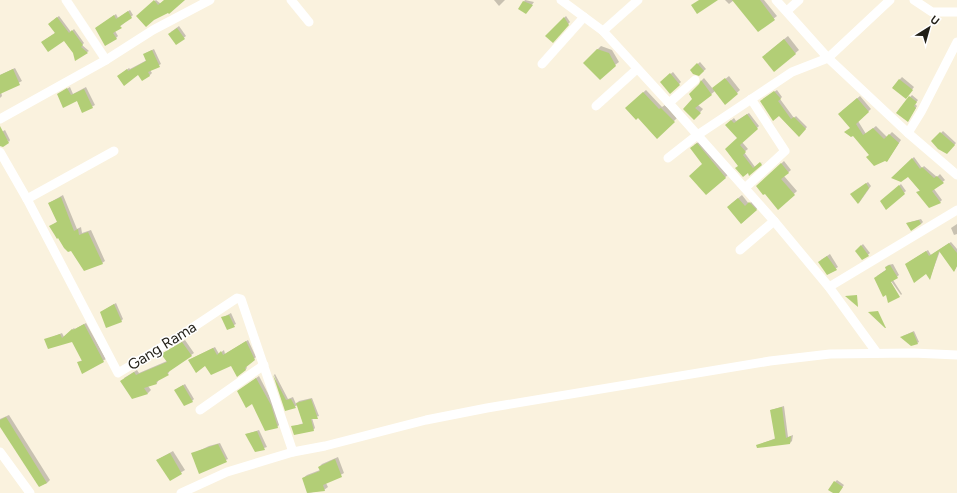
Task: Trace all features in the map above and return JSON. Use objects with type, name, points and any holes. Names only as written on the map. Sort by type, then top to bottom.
[{"type":"street","points":[[66,0],[106,60]]},
{"type":"street","points":[[0,119],[106,60],[153,30],[210,0]]},
{"type":"street","points":[[291,0],[309,22]]},
{"type":"street","points":[[561,0],[603,31],[636,69],[669,103],[696,136],[774,221],[829,287],[878,353]]},
{"type":"street","points":[[603,31],[638,0]]},
{"type":"street","points":[[776,0],[828,58],[908,133],[957,175]]},
{"type":"street","points":[[787,12],[799,0]]},
{"type":"street","points":[[668,158],[696,136],[792,72],[828,58],[890,0]]},
{"type":"street","points":[[914,0],[936,13],[957,12]]},
{"type":"street","points":[[542,64],[584,17]]},
{"type":"street","points":[[908,133],[921,112],[957,42]]},
{"type":"street","points":[[596,106],[636,69]]},
{"type":"street","points":[[669,103],[695,80]]},
{"type":"street","points":[[745,188],[785,151],[751,99]]},
{"type":"street","points":[[27,199],[114,151]]},
{"type":"street","name":"Gang Rama","points":[[0,152],[27,199],[118,373],[180,336],[237,298],[241,299],[293,452]]},
{"type":"street","points":[[829,287],[957,210]]},
{"type":"street","points":[[740,250],[774,221]]},
{"type":"street","points":[[181,493],[227,472],[293,452],[325,446],[426,420],[487,408],[770,361],[830,354],[878,353],[957,356]]},
{"type":"street","points":[[200,410],[264,365]]},
{"type":"street","points":[[0,452],[30,493]]},
{"type":"building","points":[[154,0],[158,5],[164,0],[185,0],[169,14],[168,13],[154,20],[146,27],[136,16]]},
{"type":"building","points":[[699,0],[718,0],[697,14],[691,5]]},
{"type":"building","points":[[732,0],[760,0],[775,20],[758,32]]},
{"type":"building","points":[[523,1],[533,5],[526,14],[518,9]]},
{"type":"building","points":[[128,11],[132,18],[120,26],[122,28],[113,33],[117,39],[105,46],[95,28],[114,15],[116,19]]},
{"type":"building","points":[[57,17],[69,33],[72,30],[83,45],[81,47],[88,53],[75,61],[73,53],[64,41],[48,52],[41,42],[55,33],[48,24]]},
{"type":"building","points":[[564,17],[569,25],[553,43],[545,36]]},
{"type":"building","points":[[177,28],[185,39],[176,45],[168,34]]},
{"type":"building","points":[[784,39],[796,54],[774,72],[762,57]]},
{"type":"building","points":[[597,49],[609,53],[616,66],[600,80],[583,63]]},
{"type":"building","points":[[152,50],[160,67],[148,72],[150,76],[142,81],[138,75],[124,86],[117,76],[127,69],[128,71],[146,61],[143,54]]},
{"type":"building","points":[[697,63],[704,71],[699,76],[693,74],[690,70]]},
{"type":"building","points":[[13,69],[20,85],[0,94],[0,75]]},
{"type":"building","points":[[670,73],[680,85],[670,94],[660,82]]},
{"type":"building","points":[[725,78],[738,94],[725,105],[712,88]]},
{"type":"building","points":[[899,79],[913,90],[906,99],[892,88]]},
{"type":"building","points":[[701,80],[712,95],[695,108],[701,113],[694,120],[683,109],[692,99],[689,94]]},
{"type":"building","points":[[67,88],[71,95],[84,89],[93,108],[82,113],[77,101],[63,108],[57,94]]},
{"type":"building","points":[[774,91],[781,99],[778,101],[791,119],[794,117],[806,129],[799,137],[779,116],[773,121],[760,101]]},
{"type":"building","points":[[643,92],[659,109],[661,108],[675,122],[657,139],[638,118],[636,120],[625,108]]},
{"type":"building","points":[[909,96],[917,102],[914,106],[916,108],[908,122],[896,113]]},
{"type":"building","points":[[857,98],[869,112],[856,124],[863,135],[873,128],[884,139],[889,134],[899,143],[887,162],[885,161],[874,166],[866,157],[869,155],[853,136],[851,137],[844,132],[850,128],[838,114]]},
{"type":"building","points":[[747,114],[758,129],[740,145],[746,152],[743,155],[753,168],[760,162],[762,165],[749,176],[748,173],[743,177],[735,168],[738,166],[725,149],[737,138],[725,125],[731,120],[734,123]]},
{"type":"building","points":[[0,126],[9,143],[3,147],[0,146]]},
{"type":"building","points":[[940,132],[955,145],[947,154],[938,149],[931,141]]},
{"type":"building","points":[[697,143],[726,178],[706,195],[689,176],[702,164],[690,148]]},
{"type":"building","points":[[912,158],[920,169],[922,167],[934,178],[937,176],[944,183],[932,191],[941,203],[929,208],[916,192],[920,191],[908,177],[901,182],[891,178]]},
{"type":"building","points":[[781,163],[789,173],[781,179],[795,195],[778,210],[765,194],[763,195],[756,186]]},
{"type":"building","points":[[866,183],[869,188],[858,204],[850,194]]},
{"type":"building","points":[[899,185],[905,194],[886,210],[880,201]]},
{"type":"building","points":[[61,197],[74,231],[78,229],[79,235],[88,232],[103,264],[84,271],[71,251],[68,252],[58,238],[57,239],[49,226],[57,222],[48,203]]},
{"type":"building","points":[[738,198],[745,206],[749,202],[757,210],[741,224],[727,207]]},
{"type":"building","points":[[919,220],[921,224],[911,231],[906,223]]},
{"type":"building","points":[[949,243],[957,253],[957,266],[954,272],[939,251],[930,280],[926,274],[914,283],[905,264],[926,251],[929,256]]},
{"type":"building","points":[[861,245],[869,256],[862,260],[855,251]]},
{"type":"building","points":[[827,256],[837,270],[827,275],[818,262]]},
{"type":"building","points":[[890,265],[898,278],[891,282],[900,297],[888,303],[886,295],[883,297],[874,278],[886,270],[885,267]]},
{"type":"building","points":[[857,295],[858,307],[845,296]]},
{"type":"building","points":[[114,304],[122,322],[106,328],[100,312]]},
{"type":"building","points":[[878,311],[886,328],[868,312]]},
{"type":"building","points":[[229,315],[235,327],[227,330],[221,317]]},
{"type":"building","points":[[84,324],[104,362],[82,374],[77,362],[82,361],[72,342],[48,349],[44,339],[60,334],[62,338],[72,329],[73,330]]},
{"type":"building","points":[[913,332],[918,344],[911,346],[900,337]]},
{"type":"building","points":[[246,341],[255,360],[237,377],[231,366],[211,375],[205,366],[196,373],[188,360],[213,348],[217,355],[221,351],[223,355]]},
{"type":"building","points":[[182,342],[192,356],[167,373],[169,375],[156,382],[157,384],[144,388],[148,394],[132,399],[120,381],[134,372],[136,375],[167,362],[161,354]]},
{"type":"building","points":[[273,375],[286,400],[291,399],[296,408],[285,411]]},
{"type":"building","points":[[256,378],[271,405],[278,428],[265,431],[252,404],[246,408],[237,391]]},
{"type":"building","points":[[183,385],[193,402],[184,406],[174,390]]},
{"type":"building","points":[[311,399],[318,419],[311,419],[314,431],[294,435],[291,426],[303,424],[296,403]]},
{"type":"building","points":[[782,407],[786,438],[791,436],[790,444],[757,448],[756,445],[775,439],[770,410]]},
{"type":"building","points":[[6,417],[47,483],[39,487],[0,427],[0,420]]},
{"type":"building","points":[[257,431],[265,450],[255,452],[245,434]]},
{"type":"building","points":[[218,444],[227,462],[199,474],[191,453]]},
{"type":"building","points":[[170,453],[182,474],[170,481],[156,460]]},
{"type":"building","points":[[335,459],[342,477],[323,485],[325,491],[307,493],[302,478],[320,471],[318,467]]},
{"type":"building","points":[[834,481],[843,487],[839,493],[833,493],[828,490]]}]
